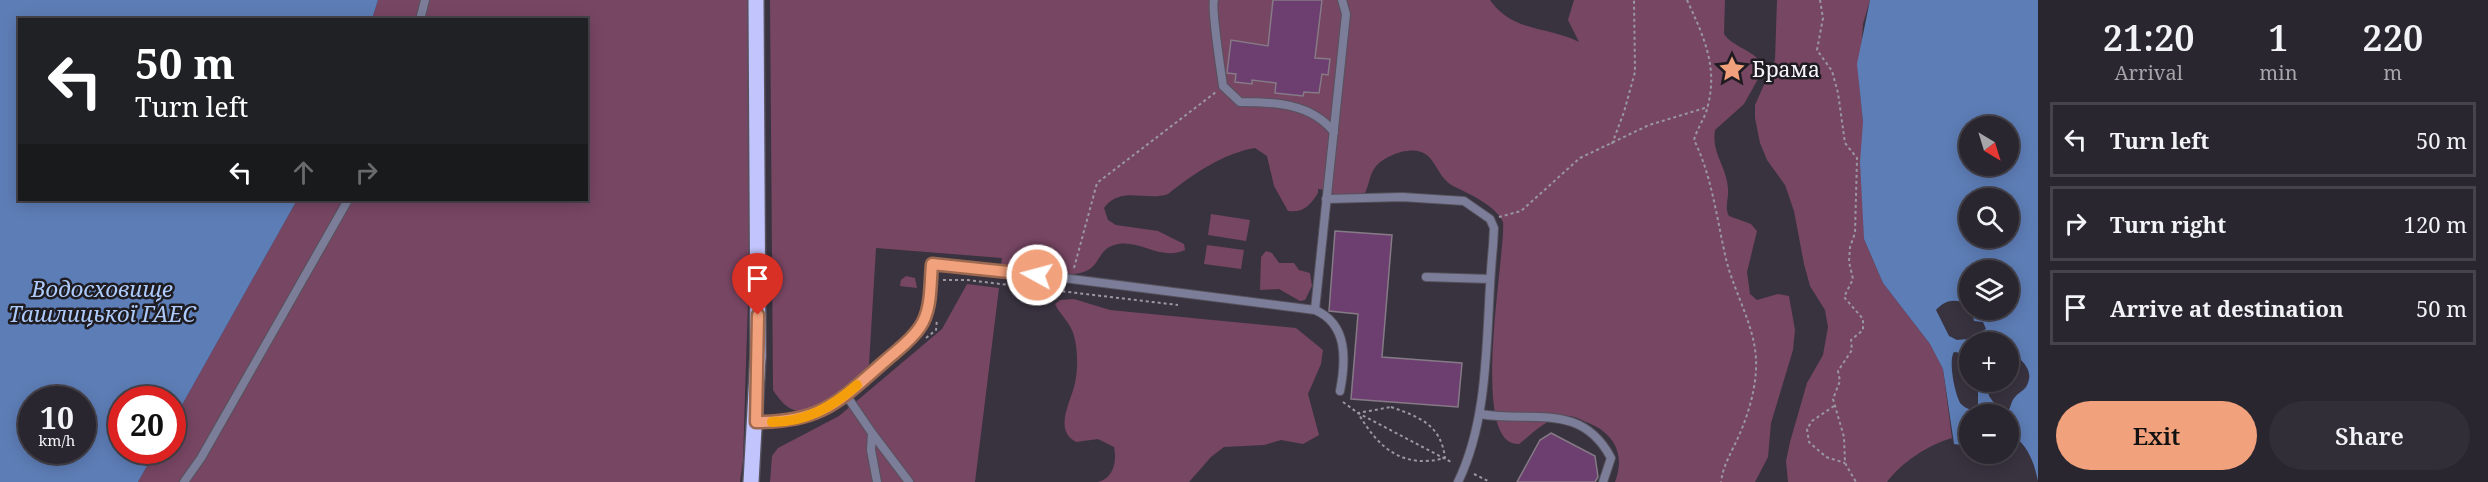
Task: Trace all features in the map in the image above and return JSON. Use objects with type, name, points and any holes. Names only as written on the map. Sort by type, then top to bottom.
[{"type":"main road","points":[[751,482],[756,422],[756,0]]},
{"type":"lane","points":[[420,18],[425,0]]},
{"type":"lane","points":[[1214,0],[1211,8],[1217,26],[1223,86],[1240,102],[1270,102],[1303,109],[1327,124],[1334,132]]},
{"type":"lane","points":[[1315,310],[1346,14],[1342,0]]},
{"type":"lane","points":[[1326,199],[1402,197],[1464,201],[1490,219],[1494,228],[1480,414],[1475,439],[1458,482]]},
{"type":"lane","points":[[184,482],[201,458],[347,201]]},
{"type":"lane","points":[[756,422],[789,422],[818,413],[846,395],[920,327],[927,312],[932,264],[1315,310],[1329,317],[1343,342],[1344,373],[1340,391]]},
{"type":"lane","points":[[1426,277],[1490,279]]},
{"type":"lane","points":[[846,395],[909,482]]},
{"type":"lane","points":[[1480,414],[1502,418],[1560,417],[1577,423],[1605,446],[1611,458],[1609,471],[1603,482]]},
{"type":"lane","points":[[872,433],[871,450],[877,482]]},
{"type":"path","points":[[1611,144],[1624,112],[1635,72],[1634,0]]},
{"type":"path","points":[[1688,0],[1707,45],[1713,76],[1708,107],[1694,140],[1701,155],[1722,229],[1726,260],[1754,343],[1756,369],[1752,399],[1733,448],[1723,465],[1721,482]]},
{"type":"path","points":[[1820,0],[1823,18],[1817,50],[1832,71],[1838,93],[1845,143],[1857,158],[1858,169],[1856,233],[1849,255],[1853,279],[1844,297],[1863,319],[1863,330],[1851,340],[1852,350],[1838,371],[1840,381],[1833,399],[1844,437],[1845,463],[1856,482]]},
{"type":"path","points":[[1071,279],[1097,183],[1223,86]]},
{"type":"path","points":[[1490,219],[1521,211],[1580,158],[1649,125],[1708,107]]},
{"type":"path","points":[[939,280],[967,280],[1186,306]]},
{"type":"path","points":[[919,344],[936,330],[938,310]]},
{"type":"path","points":[[1340,391],[1346,406],[1490,482]]},
{"type":"path","points":[[1835,405],[1812,421],[1807,429],[1809,441],[1826,457],[1845,463]]},
{"type":"path","points":[[1358,413],[1391,407],[1414,415],[1433,428],[1443,441],[1445,458]]},
{"type":"path","points":[[1358,413],[1367,429],[1387,450],[1408,460],[1424,463],[1445,458]]},
{"type":"shaded area","points":[[378,0],[749,0],[750,236],[743,460],[740,482],[138,482],[148,464],[186,464],[186,398],[296,201],[588,201],[588,18],[372,18]]},
{"type":"shaded area","points":[[770,0],[1490,0],[1499,11],[1520,24],[1579,42],[1568,20],[1574,0],[1725,0],[1724,34],[1761,63],[1758,79],[1744,104],[1715,130],[1715,146],[1727,181],[1728,213],[1729,216],[1751,224],[1757,231],[1747,272],[1750,294],[1757,300],[1778,294],[1789,296],[1795,330],[1793,350],[1771,423],[1768,457],[1755,482],[1615,482],[1619,462],[1615,445],[1595,426],[1578,419],[1567,416],[1558,417],[1540,427],[1519,444],[1504,437],[1495,415],[1492,384],[1503,222],[1489,206],[1447,182],[1428,156],[1413,150],[1395,154],[1377,165],[1361,199],[1345,203],[1327,190],[1318,189],[1318,193],[1309,204],[1298,211],[1288,211],[1274,186],[1267,156],[1255,148],[1232,154],[1198,172],[1168,194],[1118,197],[1104,208],[1108,220],[1116,225],[1158,231],[1184,244],[1185,250],[1168,253],[1135,245],[1118,244],[1103,252],[1092,267],[1080,273],[1058,274],[1001,266],[1002,258],[876,248],[869,365],[835,394],[815,407],[798,411],[790,408],[773,390]]},
{"type":"shaded area","points":[[1777,0],[1870,0],[1863,24],[1859,81],[1863,122],[1864,239],[1883,283],[1930,344],[1943,369],[1952,438],[1916,455],[1887,482],[1788,482],[1786,461],[1790,442],[1807,383],[1823,355],[1828,327],[1825,310],[1810,286],[1794,211],[1785,185],[1767,160],[1760,143],[1755,118],[1755,105],[1775,60]]},
{"type":"shaded area","points":[[1211,214],[1250,220],[1246,241],[1208,235]]},
{"type":"shaded area","points":[[1207,245],[1244,250],[1241,269],[1204,264]]},
{"type":"shaded area","points":[[1266,251],[1272,253],[1279,263],[1294,263],[1299,270],[1310,273],[1312,286],[1305,300],[1300,301],[1279,289],[1260,290],[1261,257]]},
{"type":"shaded area","points":[[906,276],[915,278],[917,288],[900,286],[901,280]]},
{"type":"shaded area","points":[[967,284],[999,288],[975,482],[770,482],[772,456],[778,448],[839,416],[942,329]]},
{"type":"shaded area","points":[[1074,299],[1110,310],[1296,328],[1323,350],[1321,364],[1308,394],[1319,435],[1303,444],[1281,440],[1264,445],[1224,447],[1211,457],[1189,482],[1098,482],[1111,473],[1115,458],[1114,447],[1098,439],[1076,442],[1069,437],[1065,423],[1065,415],[1076,378],[1077,353],[1073,331],[1055,304],[1060,300]]},
{"type":"water","name":"Водосховище Ташлицької ГАЕС","points":[[0,0],[378,0],[372,18],[18,18],[18,201],[296,201],[186,398],[186,386],[108,386],[108,464],[148,464],[138,482],[0,482]]},
{"type":"water","points":[[1870,0],[2038,0],[2038,481],[2029,453],[2019,441],[2019,404],[2011,404],[2029,380],[2027,368],[2019,357],[2019,332],[1980,332],[1986,329],[1983,322],[1974,320],[2019,320],[2019,260],[1959,260],[1959,302],[1952,301],[1936,310],[1949,336],[1959,340],[1959,353],[1954,352],[1952,356],[1955,386],[1961,404],[1959,404],[1959,445],[1954,444],[1943,369],[1930,344],[1883,283],[1864,239],[1860,162],[1863,122],[1857,64]]},
{"type":"water","points":[[1978,392],[1988,392],[1995,404],[1978,404]]},
{"type":"building","points":[[1273,0],[1322,0],[1315,58],[1330,59],[1328,75],[1322,74],[1319,93],[1304,92],[1303,96],[1275,93],[1276,83],[1252,80],[1252,84],[1235,82],[1236,74],[1227,73],[1231,40],[1268,46]]},
{"type":"building","points":[[1335,231],[1392,235],[1382,357],[1462,363],[1458,407],[1351,399],[1358,314],[1329,311]]},
{"type":"building","points":[[1551,433],[1595,456],[1598,477],[1595,482],[1517,482],[1540,440]]},
{"type":"slow traffic","points":[[772,422],[789,422],[818,413],[857,385]]},
{"type":"place","name":"Брама","points":[[1732,69]]},
{"type":"route","points":[[758,315],[756,422],[789,422],[818,413],[846,395],[920,327],[927,312],[932,264],[1037,275]]}]
